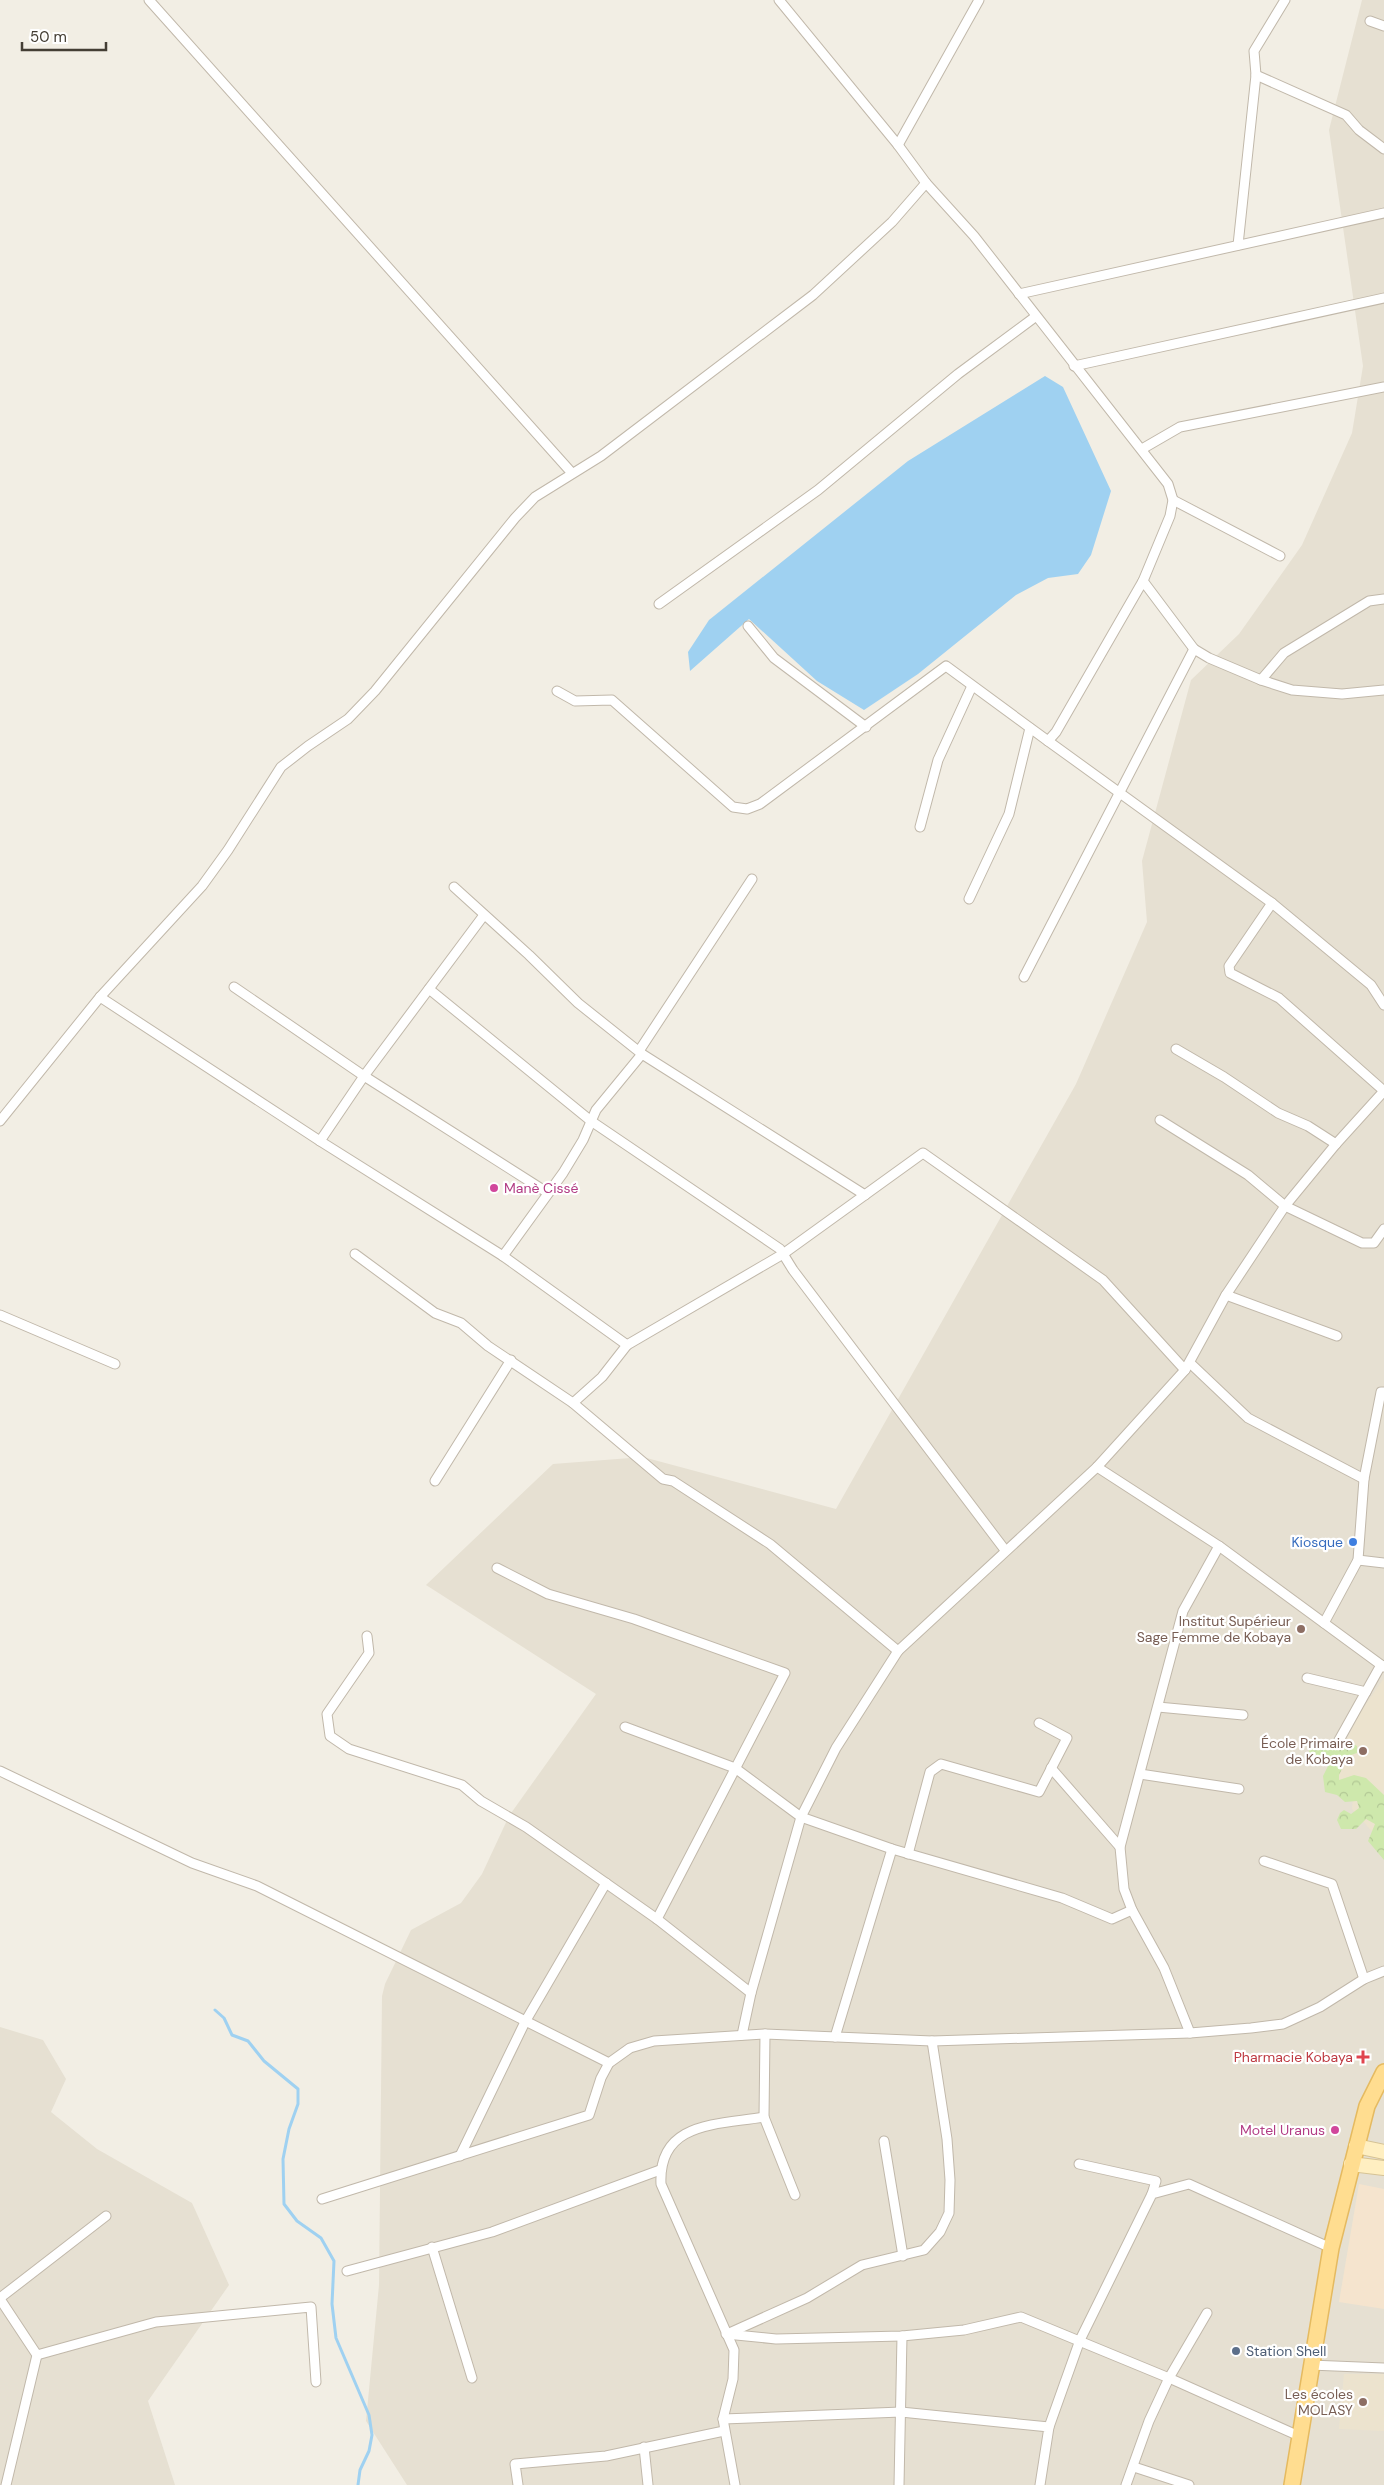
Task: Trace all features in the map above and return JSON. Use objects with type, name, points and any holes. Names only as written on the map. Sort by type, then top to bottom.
[{"type":"main road","points":[[1292,2485],[1330,2248],[1367,2106],[1384,2072]]},
{"type":"main road","points":[[1356,2146],[1384,2152]]},
{"type":"main road","points":[[1351,2164],[1384,2168]]},
{"type":"street","points":[[150,0],[571,472]]},
{"type":"street","points":[[779,0],[898,145],[926,183],[974,236],[1035,317],[1168,484],[1173,500],[1170,516],[1143,581],[1056,732],[1048,741]]},
{"type":"street","points":[[898,145],[979,0]]},
{"type":"street","points":[[1238,245],[1256,76],[1254,51],[1285,0]]},
{"type":"street","points":[[1370,21],[1384,26]]},
{"type":"street","points":[[1256,76],[1346,116],[1359,130],[1384,149]]},
{"type":"street","points":[[0,1121],[100,997],[202,886],[241,830],[281,767],[348,719],[368,698],[515,518],[535,497],[571,472],[601,456],[813,295],[892,222],[926,183]]},
{"type":"street","points":[[1019,294],[1384,213]]},
{"type":"street","points":[[1074,366],[1384,298]]},
{"type":"street","points":[[659,604],[818,490],[958,374],[1035,317]]},
{"type":"street","points":[[1142,449],[1180,428],[1384,387]]},
{"type":"street","points":[[1173,500],[1280,556]]},
{"type":"street","points":[[1143,581],[1194,649],[1261,680],[1292,690],[1332,694],[1384,690]]},
{"type":"street","points":[[1261,680],[1284,653],[1369,601],[1384,599]]},
{"type":"street","points":[[748,626],[774,658],[866,728]]},
{"type":"street","points":[[1024,977],[1194,649]]},
{"type":"street","points":[[557,691],[575,700],[612,700],[733,807],[747,809],[760,804],[866,728],[946,666],[1118,794],[1272,904],[1371,985],[1384,1005]]},
{"type":"street","points":[[920,826],[938,760],[972,686]]},
{"type":"street","points":[[969,899],[1009,814],[1030,728]]},
{"type":"street","points":[[503,1256],[583,1140],[596,1110],[641,1052],[752,879]]},
{"type":"street","points":[[454,888],[529,955],[578,1003],[641,1052],[865,1195]]},
{"type":"street","points":[[742,2035],[750,1993],[800,1817],[836,1748],[898,1651],[1005,1550],[1097,1467],[1187,1367],[1226,1294],[1285,1206],[1336,1144],[1384,1091],[1278,998],[1230,973],[1229,966],[1272,904]]},
{"type":"street","points":[[320,1141],[364,1076],[484,915]]},
{"type":"street","points":[[234,988],[364,1076],[548,1193]]},
{"type":"street","points":[[429,989],[591,1121],[780,1249],[799,1278],[1005,1550]]},
{"type":"street","points":[[100,997],[320,1141],[503,1256],[627,1345]]},
{"type":"street","points":[[1176,1049],[1224,1076],[1278,1114],[1308,1126],[1336,1144]]},
{"type":"street","points":[[1160,1120],[1248,1175],[1285,1206],[1362,1243],[1374,1243],[1384,1229]]},
{"type":"street","points":[[573,1403],[602,1377],[627,1345],[783,1254],[923,1153],[1103,1280],[1187,1367],[1248,1418],[1364,1479]]},
{"type":"street","points":[[355,1254],[435,1313],[461,1323],[488,1346],[573,1403],[663,1480],[673,1481],[770,1544],[898,1651]]},
{"type":"street","points":[[1226,1294],[1337,1336]]},
{"type":"street","points":[[0,1315],[115,1364]]},
{"type":"street","points":[[435,1482],[511,1360]]},
{"type":"street","points":[[1324,1622],[1358,1560],[1364,1479],[1381,1392],[1384,1392]]},
{"type":"street","points":[[1097,1467],[1219,1546],[1383,1666],[1338,1742]]},
{"type":"street","points":[[1190,2033],[1164,1968],[1132,1910],[1124,1889],[1120,1847],[1183,1611],[1219,1546]]},
{"type":"street","points":[[1358,1560],[1384,1563]]},
{"type":"street","points":[[497,1568],[548,1594],[634,1619],[785,1674],[657,1919]]},
{"type":"street","points":[[367,1636],[369,1653],[327,1714],[330,1736],[349,1749],[462,1785],[482,1801],[526,1827],[657,1919],[750,1993]]},
{"type":"street","points":[[1307,1678],[1366,1692]]},
{"type":"street","points":[[1158,1707],[1243,1715]]},
{"type":"street","points":[[908,1854],[930,1772],[941,1764],[1039,1792],[1067,1738],[1039,1722]]},
{"type":"street","points":[[625,1727],[735,1768],[800,1817],[908,1854],[1062,1898],[1112,1919],[1132,1910]]},
{"type":"street","points":[[1051,1768],[1120,1847]]},
{"type":"street","points":[[0,1771],[192,1863],[257,1886],[609,2063]]},
{"type":"street","points":[[1140,1774],[1239,1790]]},
{"type":"street","points":[[835,2037],[892,1849]]},
{"type":"street","points":[[1264,1861],[1332,1884],[1364,1979]]},
{"type":"street","points":[[460,2156],[525,2022],[606,1883]]},
{"type":"street","points":[[322,2199],[589,2115],[601,2078],[609,2063],[630,2048],[654,2041],[765,2034],[932,2042],[1190,2033],[1283,2024],[1320,2006],[1364,1979],[1384,1972]]},
{"type":"street","points":[[765,2034],[764,2117],[795,2195]]},
{"type":"street","points":[[726,2334],[807,2298],[862,2265],[924,2250],[940,2232],[949,2213],[950,2180],[947,2139],[932,2042]]},
{"type":"street","points":[[735,2485],[723,2419],[733,2379],[734,2350],[661,2184],[660,2170],[669,2145],[688,2130],[764,2117]]},
{"type":"street","points":[[884,2142],[903,2256]]},
{"type":"street","points":[[1040,2485],[1049,2427],[1080,2340],[1152,2194],[1156,2181],[1079,2164]]},
{"type":"street","points":[[347,2271],[492,2232],[660,2170]]},
{"type":"street","points":[[1152,2194],[1189,2184],[1330,2248]]},
{"type":"street","points":[[6,2485],[37,2355],[0,2299],[106,2216]]},
{"type":"street","points":[[432,2247],[472,2378]]},
{"type":"street","points":[[37,2355],[156,2322],[311,2307],[316,2382]]},
{"type":"street","points":[[1126,2485],[1149,2421],[1169,2378],[1207,2313]]},
{"type":"street","points":[[726,2334],[776,2339],[902,2336],[964,2330],[1021,2316],[1169,2378],[1299,2436]]},
{"type":"street","points":[[899,2485],[902,2336]]},
{"type":"street","points":[[1310,2365],[1384,2368]]},
{"type":"street","points":[[723,2419],[901,2412],[1049,2427]]},
{"type":"street","points":[[518,2485],[515,2464],[606,2456],[724,2431]]},
{"type":"street","points":[[644,2447],[648,2485]]},
{"type":"street","points":[[1134,2467],[1189,2485]]},
{"type":"shaded area","points":[[1362,0],[1384,0],[1384,2485],[407,2485],[366,2421],[379,2285],[382,1996],[385,1984],[411,1930],[461,1903],[482,1874],[509,1816],[596,1694],[426,1585],[553,1464],[643,1457],[836,1509],[1076,1084],[1147,922],[1142,861],[1191,680],[1239,634],[1302,545],[1352,433],[1363,366],[1329,130]]},
{"type":"shaded area","name":"École Primaire de Kobaya","points":[[1384,1678],[1384,1839],[1375,1835],[1352,1809],[1353,1797],[1324,1787],[1359,1714]]},
{"type":"shaded area","points":[[0,2027],[43,2040],[66,2079],[51,2112],[97,2149],[192,2203],[229,2285],[148,2401],[175,2485],[0,2485]]},
{"type":"shaded area","points":[[1359,2184],[1384,2189],[1384,2309],[1339,2302]]},
{"type":"shaded area","name":"Les écoles MOLASY","points":[[1344,2374],[1384,2374],[1384,2431],[1339,2429]]},
{"type":"green space","points":[[1344,1739],[1357,1746],[1357,1753],[1348,1756],[1339,1775],[1339,1780],[1354,1775],[1366,1778],[1384,1795],[1384,1860],[1368,1841],[1375,1824],[1366,1819],[1356,1829],[1341,1829],[1337,1820],[1340,1813],[1344,1810],[1351,1814],[1359,1808],[1357,1801],[1345,1802],[1337,1795],[1325,1792],[1323,1776],[1329,1764],[1322,1765],[1310,1758],[1309,1750],[1321,1745],[1329,1748]]},
{"type":"water","points":[[1045,376],[1063,387],[1111,491],[1091,555],[1078,574],[1048,578],[1016,595],[918,674],[864,710],[817,681],[749,619],[690,671],[688,652],[709,620],[908,461]]},
{"type":"waterway","points":[[215,2010],[224,2018],[232,2035],[248,2041],[264,2061],[298,2089],[298,2104],[289,2129],[283,2159],[284,2204],[297,2221],[321,2238],[334,2261],[332,2304],[336,2338],[369,2415],[372,2435],[369,2451],[360,2470],[358,2485]]},
{"type":"place","name":"Manè Cissé","points":[[494,1188]]},
{"type":"place","name":"Kiosque","points":[[1353,1542]]},
{"type":"place","name":"Institut Supérieur Sage Femme de Kobaya","points":[[1301,1629]]},
{"type":"place","name":"École Primaire de Kobaya","points":[[1363,1751]]},
{"type":"place","name":"Pharmacie Kobaya","points":[[1363,2057]]},
{"type":"place","name":"Motel Uranus","points":[[1335,2130]]},
{"type":"place","name":"Station Shell","points":[[1236,2351]]},
{"type":"place","name":"Les écoles MOLASY","points":[[1363,2402]]}]
